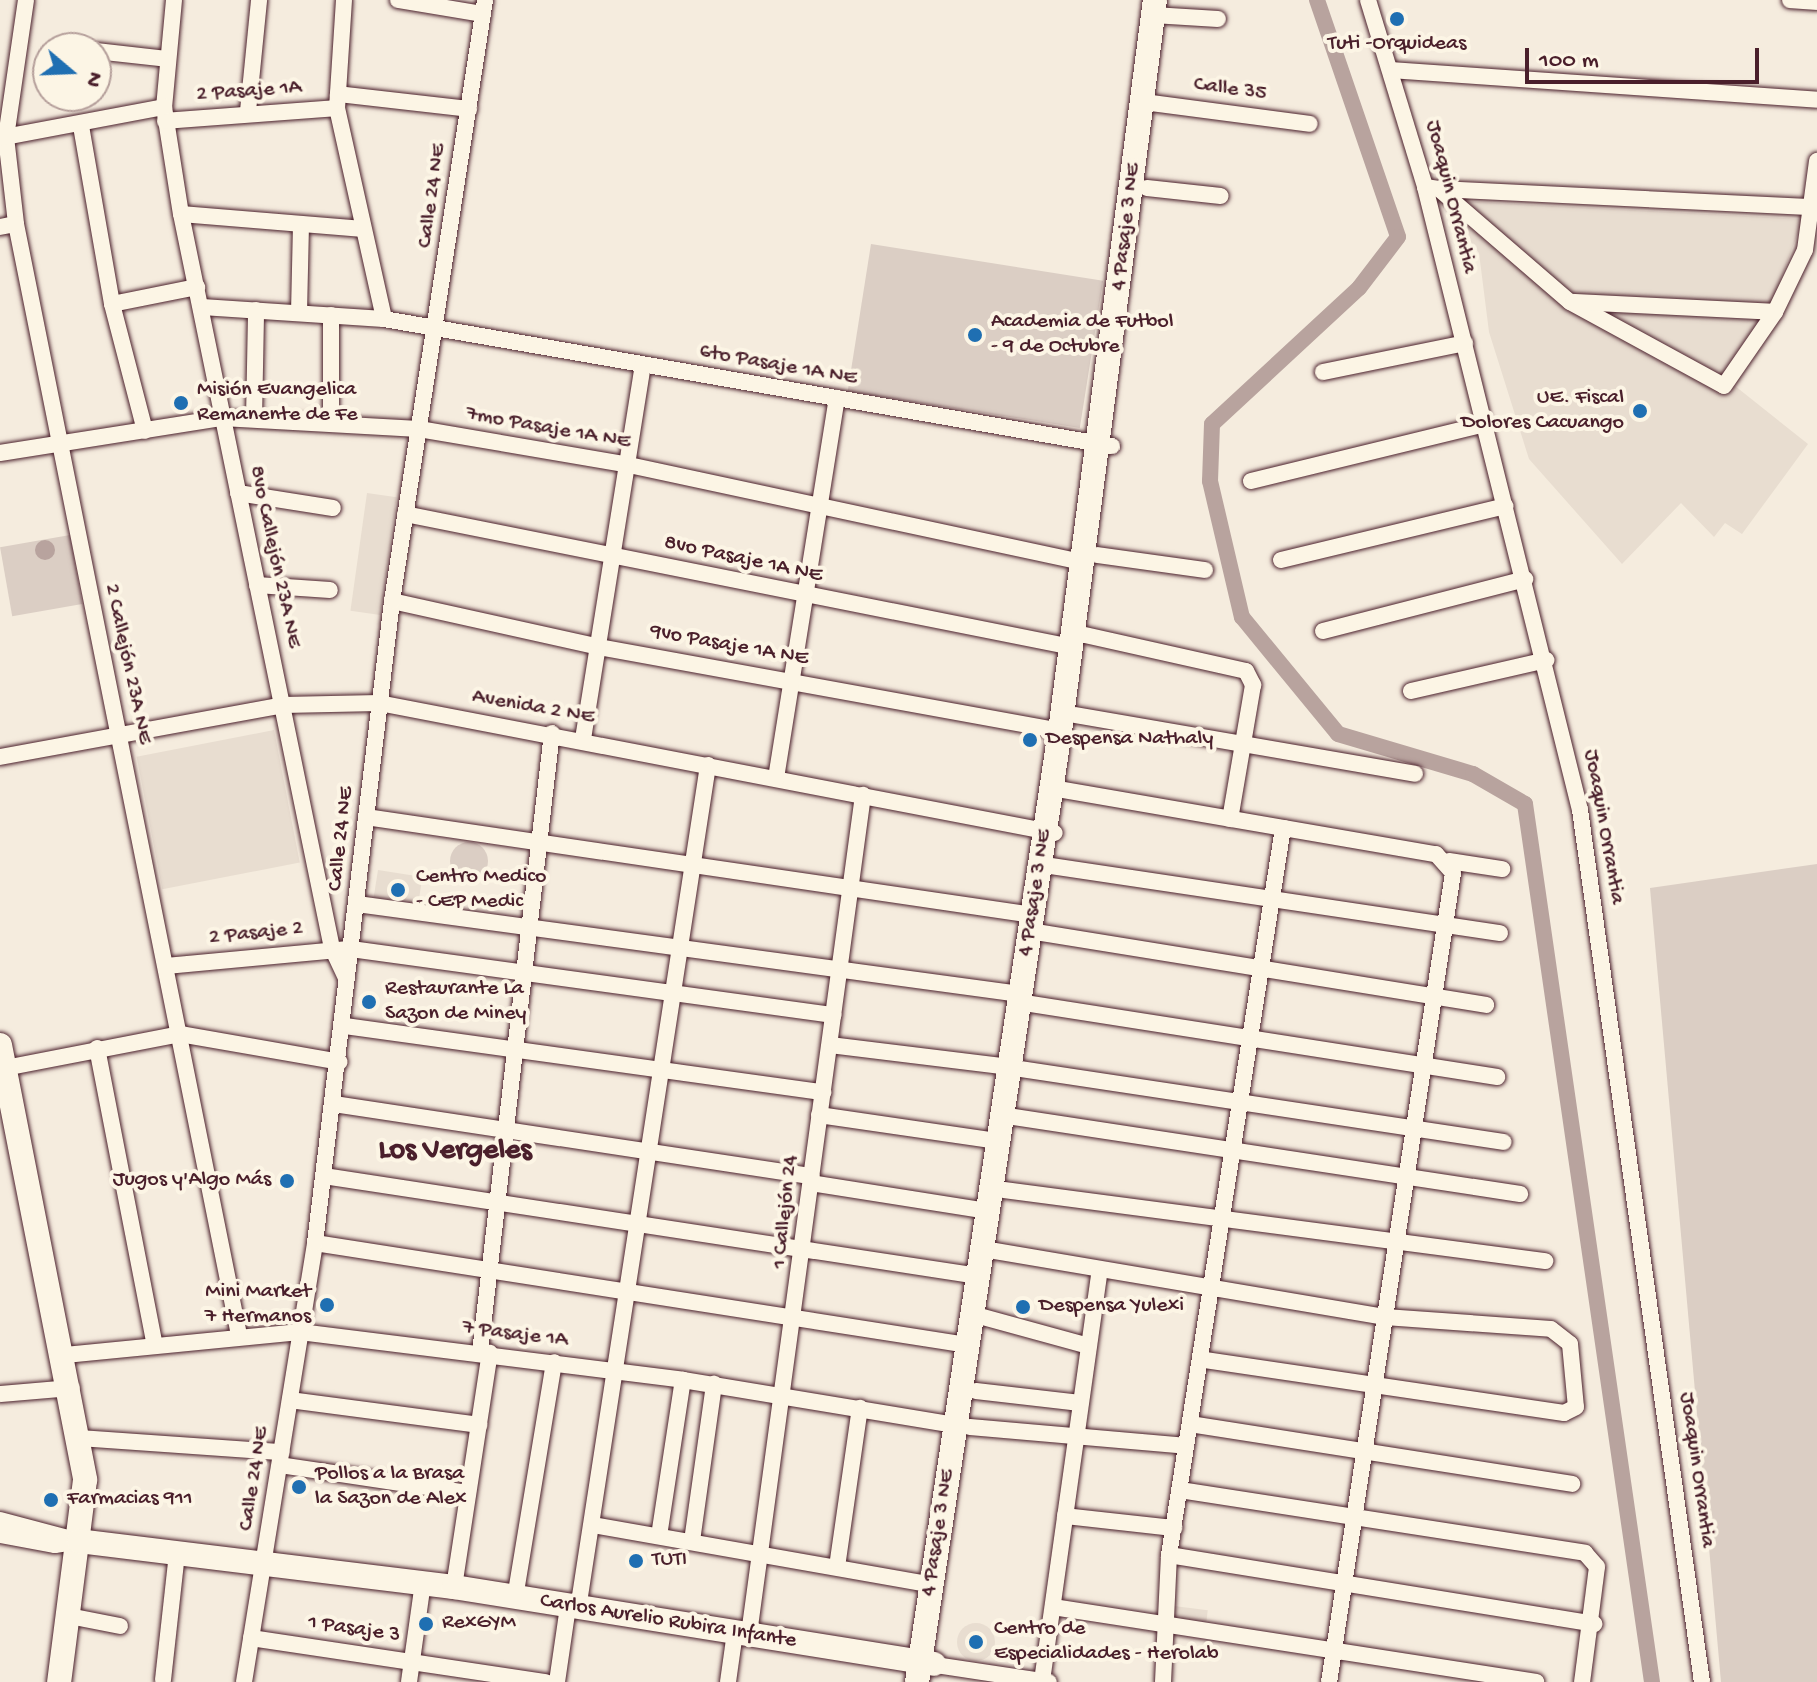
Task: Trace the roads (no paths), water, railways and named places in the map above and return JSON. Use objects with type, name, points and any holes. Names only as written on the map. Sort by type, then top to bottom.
[{"type":"street","name":"2 Callejón 23A NE","points":[[26,0],[3,138],[8,226],[58,443],[120,738],[239,1335]]},
{"type":"street","name":"8vo Callejón 23A NE","points":[[174,0],[164,114],[181,214],[332,948],[346,978]]},
{"type":"street","points":[[248,111],[259,0]]},
{"type":"street","points":[[344,0],[337,101],[384,319]]},
{"type":"street","points":[[398,0],[484,7]]},
{"type":"street","name":"Joaquin Orrantia","points":[[1368,0],[1432,188],[1465,343],[1546,660],[1593,885],[1702,1682]]},
{"type":"street","points":[[1790,0],[1817,2]]},
{"type":"street","name":"Calle 24 NE","points":[[244,1682],[315,1243],[345,1026],[346,978],[392,601],[484,7]]},
{"type":"street","points":[[1154,8],[1218,19]]},
{"type":"street","name":"4 Pasaje 3 NE","points":[[1106,445],[1154,8]]},
{"type":"street","points":[[112,53],[167,59]]},
{"type":"street","points":[[1391,70],[1817,100]]},
{"type":"street","name":"2 Pasaje 1A","points":[[3,138],[164,114],[248,111],[337,101],[469,109]]},
{"type":"street","name":"4 Pasaje 3 NE","points":[[927,1673],[932,1585],[963,1426],[976,1391],[978,1276],[987,1211],[998,1141],[1016,1068],[1106,445],[1147,188],[1144,102]]},
{"type":"street","name":"Calle 35","points":[[1144,102],[1310,124]]},
{"type":"street","points":[[81,126],[112,304],[145,431]]},
{"type":"street","points":[[1432,188],[1570,302],[1715,385],[1732,379],[1775,312],[1805,250],[1817,161]]},
{"type":"street","points":[[1147,188],[1221,196]]},
{"type":"street","points":[[1432,188],[1809,207]]},
{"type":"street","points":[[181,214],[363,229]]},
{"type":"street","points":[[299,313],[301,224]]},
{"type":"street","points":[[112,304],[197,287]]},
{"type":"street","points":[[1570,302],[1775,312]]},
{"type":"street","name":"6to Pasaje 1A NE","points":[[202,307],[384,319],[436,326],[1106,445]]},
{"type":"street","points":[[254,419],[256,310]]},
{"type":"street","points":[[331,315],[331,423]]},
{"type":"street","points":[[1323,372],[1465,343]]},
{"type":"street","points":[[583,739],[643,365]]},
{"type":"street","points":[[776,778],[837,398]]},
{"type":"street","name":"7mo Pasaje 1A NE","points":[[0,453],[222,418],[419,429],[629,465],[820,510],[1090,558],[1205,570]]},
{"type":"street","points":[[1251,481],[1485,424]]},
{"type":"street","points":[[238,493],[333,508]]},
{"type":"street","points":[[1281,560],[1506,506]]},
{"type":"street","name":"8vo Pasaje 1A NE","points":[[405,514],[614,554],[807,597],[1246,671],[1253,685],[1247,743]]},
{"type":"street","points":[[1323,631],[1525,579]]},
{"type":"street","points":[[257,585],[330,590]]},
{"type":"street","name":"9vo Pasaje 1A NE","points":[[392,601],[599,647],[1068,723],[1247,743],[1415,774]]},
{"type":"street","points":[[1411,691],[1546,660]]},
{"type":"street","name":"Avenida 2 NE","points":[[0,757],[120,738],[283,705],[379,703],[552,733],[1051,832]]},
{"type":"street","points":[[454,1587],[479,1425],[497,1199],[552,733]]},
{"type":"street","points":[[1230,819],[1247,743]]},
{"type":"street","points":[[557,1682],[593,1525],[621,1371],[708,765]]},
{"type":"street","points":[[1057,789],[1502,869]]},
{"type":"street","name":"1 Callejón 24","points":[[728,1682],[761,1552],[795,1318],[863,795]]},
{"type":"street","points":[[366,817],[694,863],[1037,924],[1261,969],[1486,1005]]},
{"type":"street","points":[[1163,1682],[1169,1555],[1283,828]]},
{"type":"street","name":"4 Pasaje 3 NE","points":[[1037,924],[1051,866],[1051,832]]},
{"type":"street","points":[[1329,1682],[1447,925],[1449,861]]},
{"type":"street","points":[[1051,866],[1500,933]]},
{"type":"street","points":[[357,904],[682,946],[1497,1077]]},
{"type":"street","name":"2 Pasaje 2","points":[[166,966],[332,948],[351,949],[676,990],[834,1015]]},
{"type":"street","points":[[345,1026],[515,1047],[823,1092]]},
{"type":"street","points":[[59,1682],[79,1541],[80,1438],[72,1388],[3,1070],[97,1048],[180,1034],[340,1062]]},
{"type":"street","points":[[830,1045],[1016,1068],[1504,1142]]},
{"type":"street","points":[[97,1048],[154,1342]]},
{"type":"street","name":"4 Pasaje 3 NE","points":[[927,1673],[963,1426],[968,1345],[979,1316],[995,1251],[1014,1117],[1016,1068]]},
{"type":"street","points":[[334,1104],[653,1149],[987,1211]]},
{"type":"street","points":[[819,1115],[998,1141]]},
{"type":"street","points":[[1014,1117],[1520,1194]]},
{"type":"street","points":[[324,1176],[497,1199],[804,1251],[978,1276]]},
{"type":"street","points":[[1004,1190],[1545,1261]]},
{"type":"street","points":[[315,1243],[968,1345]]},
{"type":"street","points":[[995,1251],[1385,1317],[1562,1332],[1570,1344],[1576,1407],[1564,1413],[1200,1359]]},
{"type":"street","points":[[1042,1681],[1100,1270]]},
{"type":"street","points":[[979,1316],[1089,1346]]},
{"type":"street","name":"7 Pasaje 1A","points":[[65,1355],[154,1342],[300,1332],[485,1352],[714,1384],[963,1426],[1186,1446]]},
{"type":"street","points":[[515,1598],[554,1362]]},
{"type":"street","points":[[659,1536],[683,1380]]},
{"type":"street","points":[[692,1541],[714,1384]]},
{"type":"street","points":[[0,1394],[72,1388]]},
{"type":"street","points":[[976,1391],[1080,1403]]},
{"type":"street","points":[[290,1400],[479,1425]]},
{"type":"street","points":[[837,1567],[860,1408]]},
{"type":"street","points":[[1190,1424],[1572,1484]]},
{"type":"street","points":[[80,1438],[281,1458],[468,1493]]},
{"type":"street","points":[[1180,1490],[1585,1553],[1597,1567],[1594,1624],[1582,1682]]},
{"type":"street","points":[[1065,1516],[1174,1528]]},
{"type":"street","points":[[0,1520],[79,1541]]},
{"type":"street","points":[[593,1525],[761,1552],[932,1585]]},
{"type":"street","points":[[0,1535],[55,1545],[79,1541]]},
{"type":"street","name":"Carlos Aurelio Rubira Infante","points":[[79,1541],[454,1587],[742,1633],[927,1673],[1049,1682]]},
{"type":"street","points":[[163,1680],[177,1554]]},
{"type":"street","points":[[1169,1555],[1594,1624]]},
{"type":"street","points":[[409,1682],[423,1583]]},
{"type":"street","points":[[1053,1607],[1333,1654],[1536,1682]]},
{"type":"street","points":[[69,1616],[120,1626]]},
{"type":"street","name":"1 Pasaje 3","points":[[251,1638],[546,1682]]},
{"type":"waterway","points":[[1317,0],[1398,237],[1359,288],[1212,424],[1210,481],[1242,617],[1338,734],[1473,774],[1525,804],[1652,1682]]},
{"type":"place","name":"Tuti -Orquideas","points":[[1397,19]]},
{"type":"place","name":"Academia de Futbol - 9 de Octubre","points":[[975,335]]},
{"type":"place","name":"Misión Evangelica Remanente de Fe","points":[[181,403]]},
{"type":"place","name":"UE. Fiscal Dolores Cacuango","points":[[1640,411]]},
{"type":"place","name":"Despensa Nathaly","points":[[1030,740]]},
{"type":"place","name":"Centro Medico - CEP Medic","points":[[398,890]]},
{"type":"place","name":"Restaurante La Sazon de Miney","points":[[369,1002]]},
{"type":"place","name":"Jugos y'Algo Más","points":[[287,1181]]},
{"type":"place","name":"Mini Market 7 Hermanos","points":[[327,1305]]},
{"type":"place","name":"Despensa Yulexi","points":[[1023,1307]]},
{"type":"place","name":"Pollos a la Brasa la Sazon de Alex","points":[[299,1487]]},
{"type":"place","name":"Farmacias 911","points":[[51,1500]]},
{"type":"place","name":"TUTI","points":[[636,1561]]},
{"type":"place","name":"RexGYM","points":[[426,1624]]},
{"type":"place","name":"Centro de Especialidades - Herolab","points":[[976,1642]]},
{"type":"district","name":"Los Vergeles","points":[[455,1152]]}]
